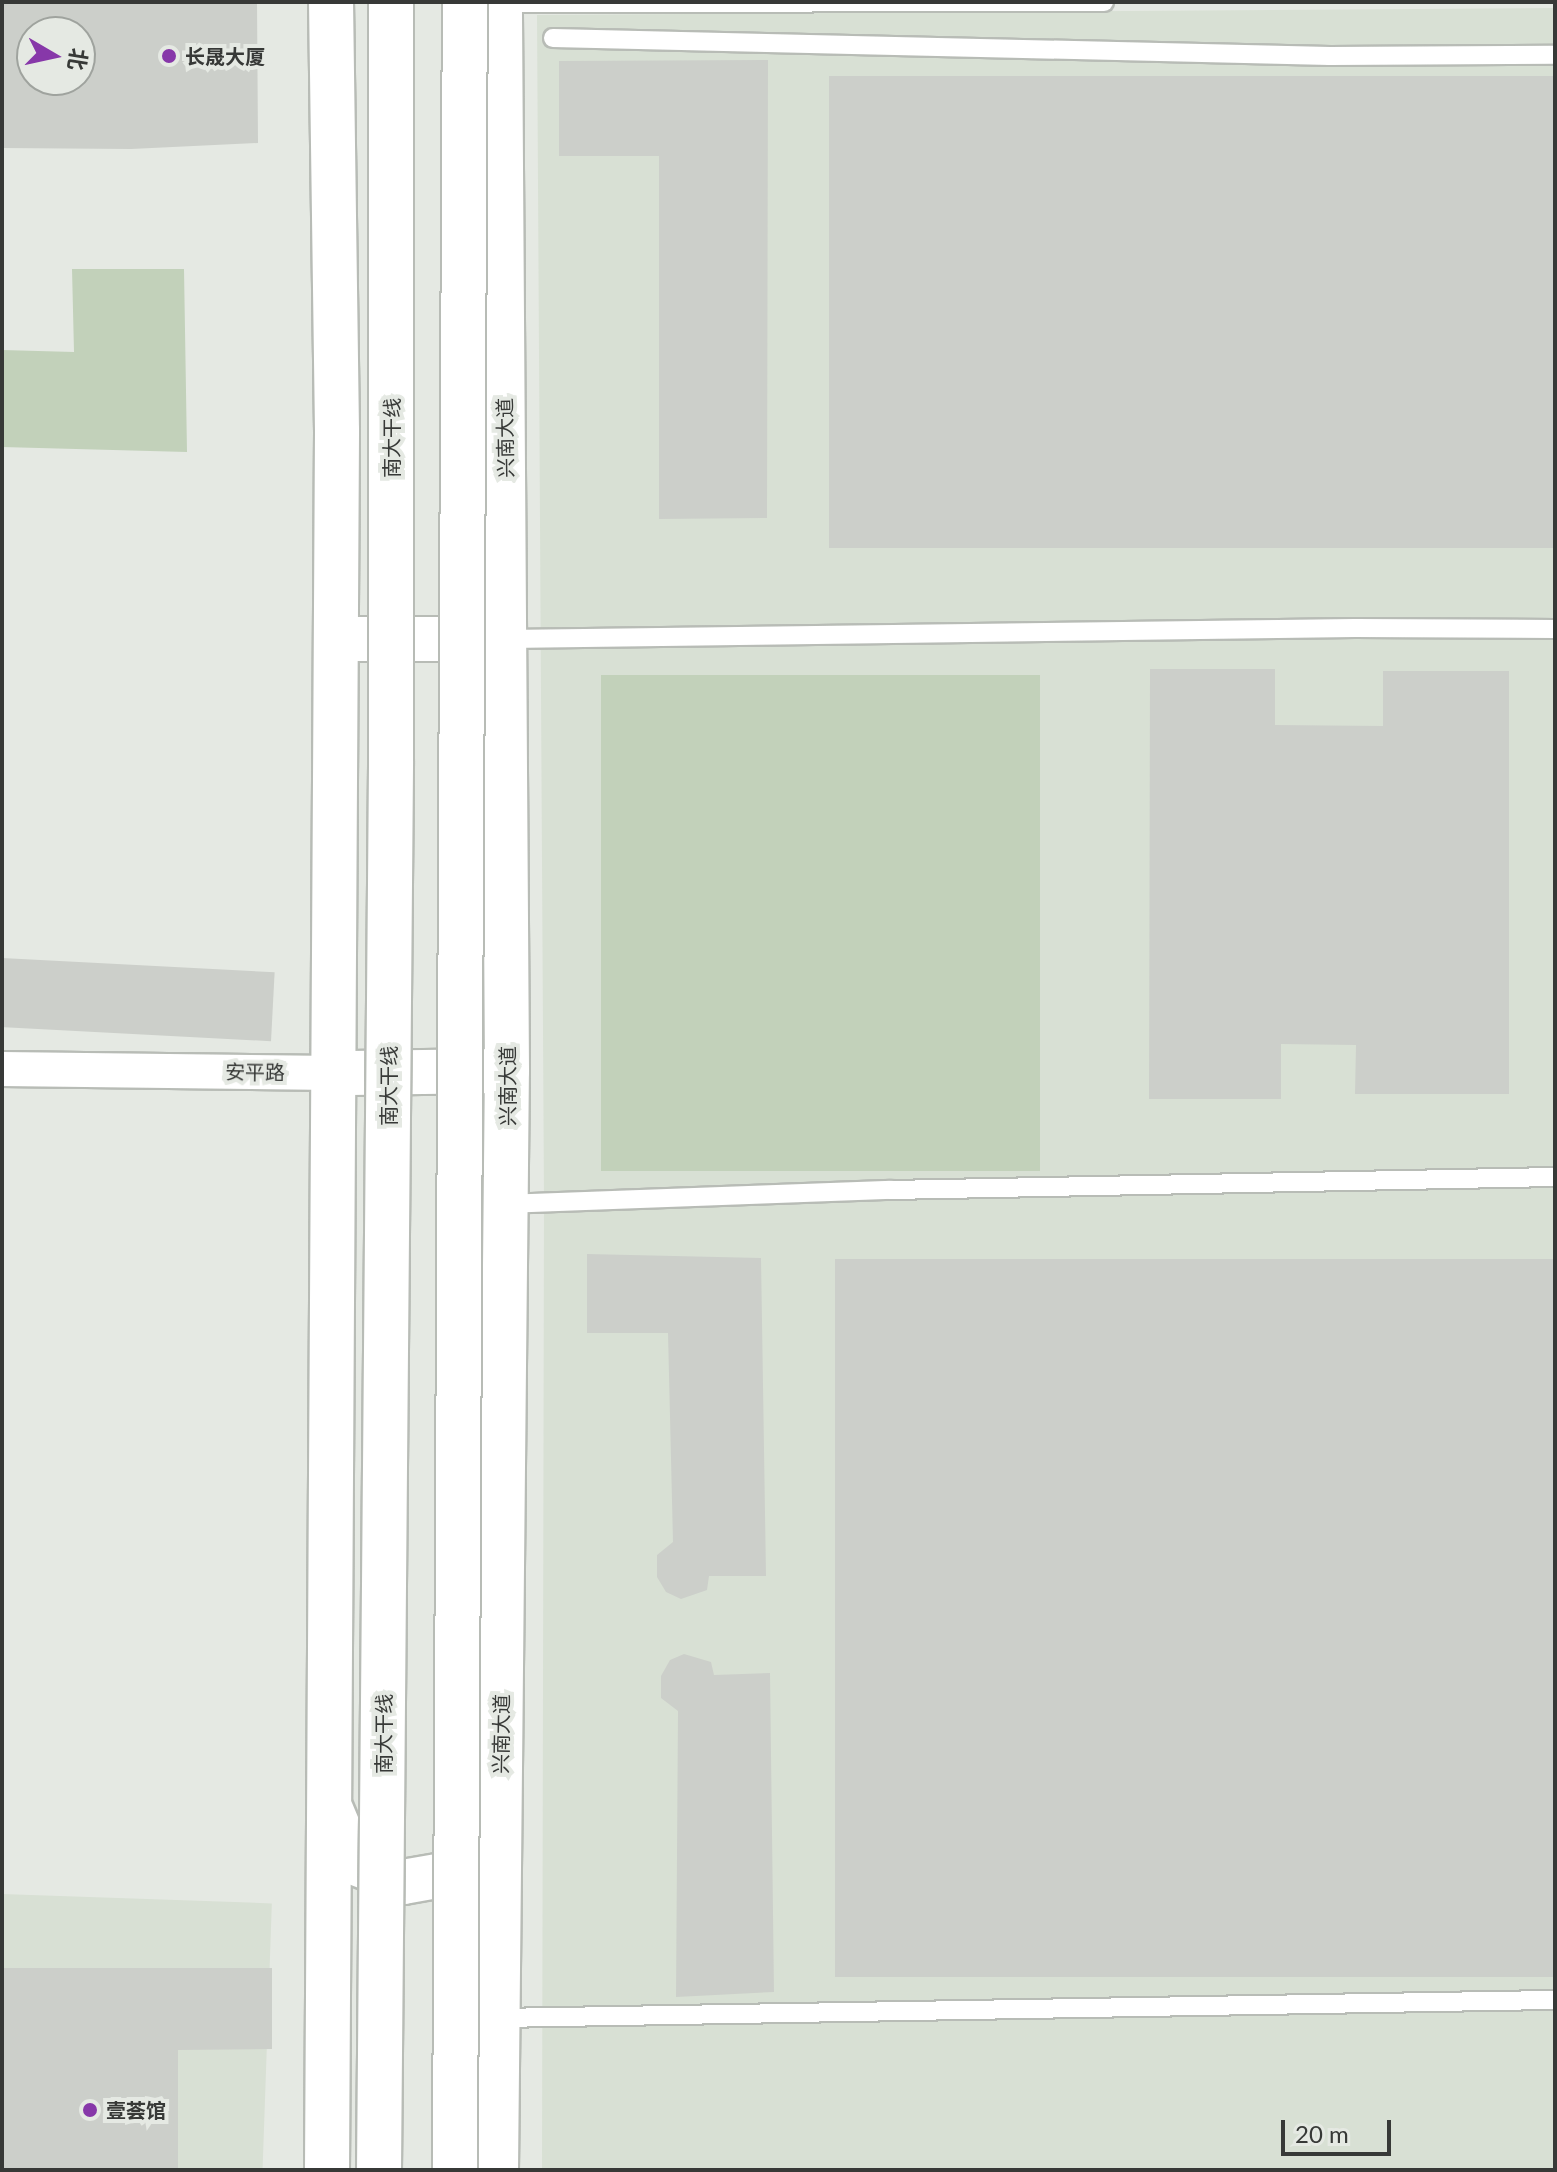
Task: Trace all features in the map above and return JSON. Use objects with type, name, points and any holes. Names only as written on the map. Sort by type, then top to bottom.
[{"type":"main road","points":[[327,2170],[337,431],[331,2]]},
{"type":"main road","name":"南大干线","points":[[379,2170],[391,761],[391,2]]},
{"type":"main road","points":[[455,2170],[488,2]]},
{"type":"main road","name":"兴南大道","points":[[488,2],[507,639],[507,1071],[496,2170]]},
{"type":"main road","points":[[336,639],[507,639]]},
{"type":"main road","name":"安平路","points":[[334,1073],[507,1071]]},
{"type":"main road","points":[[328,1802],[353,1862],[403,1882],[443,1875],[480,1855],[500,1805]]},
{"type":"street","name":"安平路","points":[[2,1069],[334,1073]]},
{"type":"lane","points":[[488,2],[1104,2]]},
{"type":"lane","points":[[553,38],[1330,56],[1555,55]]},
{"type":"lane","points":[[507,639],[1339,628],[1555,629]]},
{"type":"lane","points":[[506,1204],[921,1189],[1555,1177]]},
{"type":"lane","points":[[496,2018],[1555,2000]]},
{"type":"shaded area","points":[[1555,8],[1555,2170],[542,2170],[544,1200],[537,15]]},
{"type":"shaded area","points":[[2,1894],[272,1903],[263,2170],[2,2170]]},
{"type":"green space","points":[[72,269],[184,269],[187,452],[2,447],[2,350],[74,352]]},
{"type":"green space","points":[[601,675],[1040,675],[1040,1171],[601,1171]]},
{"type":"building","name":"长晟大厦","points":[[2,2],[257,2],[258,143],[131,149],[2,148]]},
{"type":"building","points":[[768,60],[767,518],[659,519],[659,156],[559,156],[559,61]]},
{"type":"building","points":[[829,76],[1555,76],[1555,548],[829,548]]},
{"type":"building","points":[[1150,669],[1275,669],[1275,725],[1383,726],[1383,671],[1509,671],[1509,1094],[1355,1094],[1356,1045],[1281,1044],[1281,1099],[1149,1099]]},
{"type":"building","points":[[2,958],[275,972],[271,1041],[2,1027]]},
{"type":"building","points":[[587,1254],[761,1258],[766,1576],[709,1576],[707,1590],[681,1599],[666,1592],[657,1577],[657,1555],[673,1542],[668,1333],[587,1333]]},
{"type":"building","points":[[835,1259],[1555,1259],[1555,1977],[835,1977]]},
{"type":"building","points":[[684,1654],[711,1662],[714,1675],[770,1673],[774,1992],[676,1997],[678,1711],[661,1698],[661,1676],[670,1660]]},
{"type":"building","name":"壹荟馆","points":[[2,1968],[272,1968],[272,2049],[178,2050],[178,2170],[2,2170]]},
{"type":"place","name":"长晟大厦","points":[[169,56]]},
{"type":"place","name":"壹荟馆","points":[[90,2110]]}]
